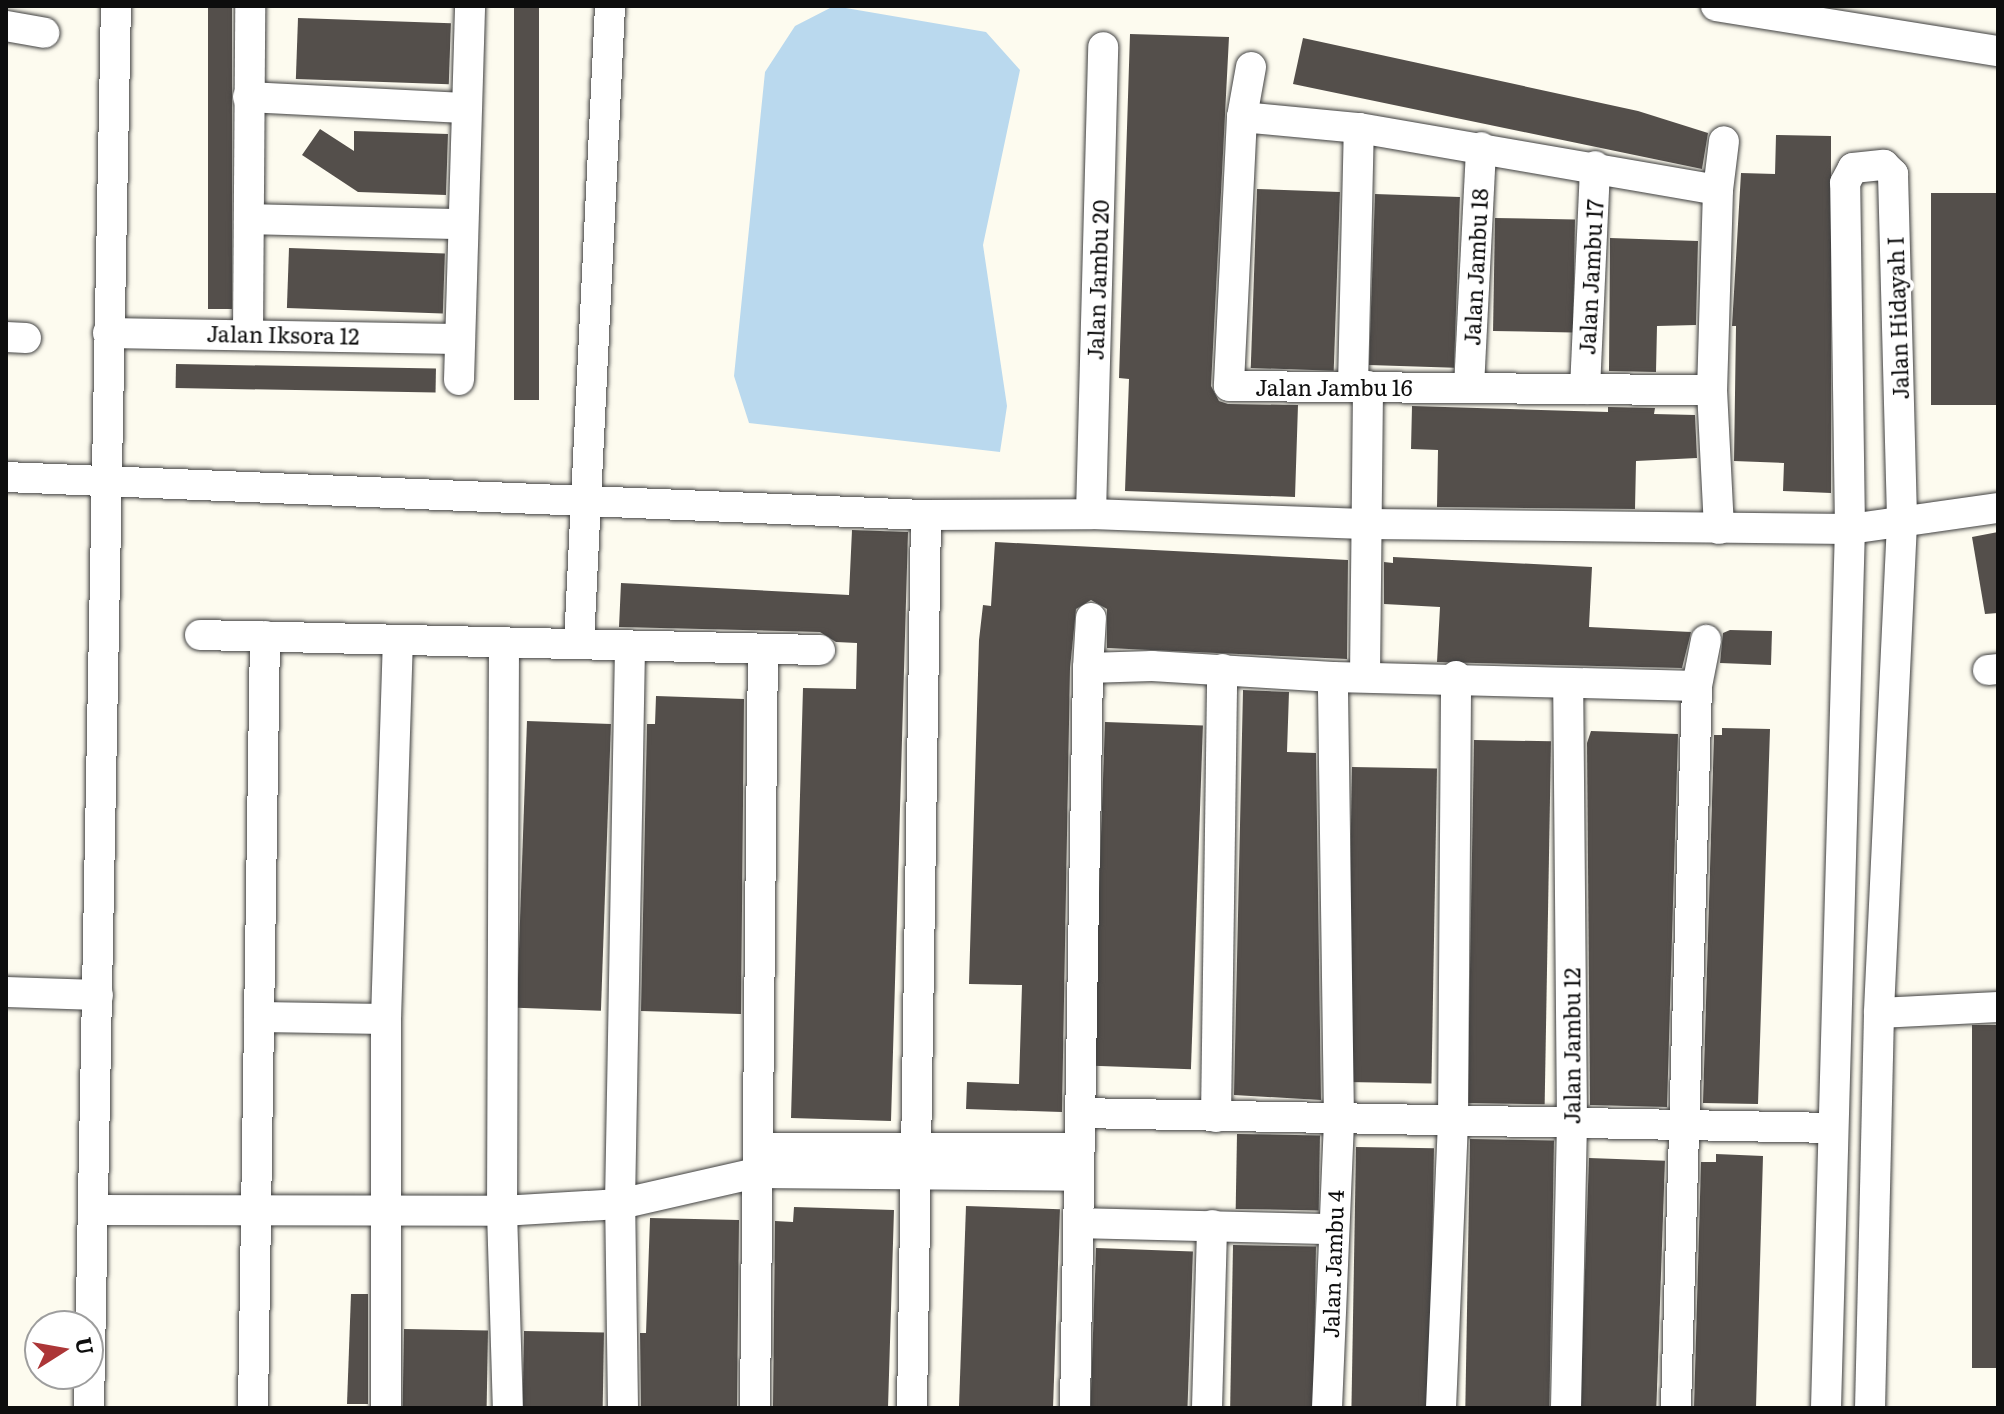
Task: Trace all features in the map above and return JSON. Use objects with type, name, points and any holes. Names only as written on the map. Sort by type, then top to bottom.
[{"type":"street","points":[[89,1408],[116,6]]},
{"type":"street","points":[[248,332],[250,6]]},
{"type":"street","points":[[459,380],[457,339],[470,6]]},
{"type":"street","points":[[579,643],[610,6]]},
{"type":"street","points":[[1716,6],[1876,19],[1998,51]]},
{"type":"street","points":[[6,26],[44,33]]},
{"type":"street","name":"Jalan Jambu 20","points":[[1091,514],[1103,47]]},
{"type":"street","name":"Jalan Jambu 16","points":[[1251,67],[1242,117],[1227,381],[1237,388],[1360,386],[1712,390]]},
{"type":"street","points":[[248,97],[464,108]]},
{"type":"street","points":[[1242,117],[1359,128],[1595,166],[1718,190]]},
{"type":"street","points":[[1359,128],[1365,676]]},
{"type":"street","points":[[1719,529],[1712,390],[1718,190],[1724,141]]},
{"type":"street","name":"Jalan Jambu 18","points":[[1469,387],[1481,147]]},
{"type":"street","name":"Jalan Hidayah I","points":[[1850,529],[1845,183],[1853,168],[1884,165],[1893,174],[1902,523]]},
{"type":"street","name":"Jalan Jambu 17","points":[[1585,389],[1595,166]]},
{"type":"street","points":[[249,219],[461,224]]},
{"type":"street","name":"Jalan Iksora 12","points":[[108,333],[248,332],[457,339]]},
{"type":"street","points":[[6,477],[926,515],[1091,514],[1364,524],[1850,529],[1998,508]]},
{"type":"street","points":[[912,1408],[926,515]]},
{"type":"street","points":[[1870,1408],[1879,1013],[1902,523]]},
{"type":"street","points":[[1826,1408],[1831,1128],[1850,529]]},
{"type":"street","points":[[1075,1408],[1091,618]]},
{"type":"street","points":[[200,635],[820,650]]},
{"type":"street","points":[[253,1408],[265,636]]},
{"type":"street","points":[[386,1408],[386,1019],[398,640]]},
{"type":"street","points":[[1676,1408],[1697,686],[1706,640]]},
{"type":"street","points":[[504,643],[502,1211],[508,1408]]},
{"type":"street","points":[[623,1408],[620,1204],[630,647]]},
{"type":"street","points":[[755,1408],[763,650]]},
{"type":"street","points":[[1088,668],[1222,669],[1333,677],[1456,676],[1697,686]]},
{"type":"street","points":[[1216,1117],[1222,669]]},
{"type":"street","points":[[1441,1408],[1453,1122],[1456,676]]},
{"type":"street","name":"Jalan Jambu 4","points":[[1327,1408],[1331,1229],[1339,1120],[1333,677]]},
{"type":"street","name":"Jalan Jambu 12","points":[[1566,1408],[1572,1124],[1568,683]]},
{"type":"street","points":[[6,992],[98,995]]},
{"type":"street","points":[[1879,1013],[1998,1007]]},
{"type":"street","points":[[259,1017],[386,1019]]},
{"type":"street","points":[[1080,1113],[1831,1128]]},
{"type":"street","points":[[93,1210],[502,1211],[620,1204],[757,1160],[1079,1162]]},
{"type":"street","points":[[1079,1223],[1331,1229]]},
{"type":"street","points":[[1207,1408],[1212,1225]]},
{"type":"water","points":[[834,6],[986,32],[1020,70],[983,245],[1007,406],[1000,452],[749,423],[734,376],[765,72],[795,26]]},
{"type":"building","points":[[208,6],[232,6],[232,309],[208,309]]},
{"type":"building","points":[[514,6],[539,6],[539,400],[514,400]]},
{"type":"building","points":[[298,18],[451,23],[449,84],[296,79]]},
{"type":"building","points":[[1130,34],[1229,37],[1211,386],[1219,401],[1228,404],[1298,405],[1295,497],[1125,491],[1129,379],[1119,378]]},
{"type":"building","points":[[1303,38],[1638,111],[1708,133],[1702,169],[1293,84]]},
{"type":"building","points":[[320,129],[354,151],[354,131],[448,134],[446,195],[358,192],[302,155]]},
{"type":"building","points":[[1776,135],[1831,136],[1831,493],[1783,491],[1784,463],[1734,461],[1736,326],[1732,326],[1741,173],[1775,174]]},
{"type":"building","points":[[1257,189],[1340,192],[1334,371],[1251,368]]},
{"type":"building","points":[[1931,193],[1998,193],[1998,405],[1931,405]]},
{"type":"building","points":[[1375,194],[1460,197],[1454,368],[1369,365]]},
{"type":"building","points":[[1495,218],[1575,219],[1573,332],[1493,331]]},
{"type":"building","points":[[1610,238],[1698,241],[1696,325],[1657,326],[1656,372],[1609,371]]},
{"type":"building","points":[[289,248],[445,253],[443,313],[287,308]]},
{"type":"building","points":[[176,364],[436,369],[436,393],[176,388]]},
{"type":"building","points":[[1412,406],[1608,412],[1608,407],[1655,408],[1654,414],[1695,415],[1697,458],[1636,461],[1635,509],[1437,507],[1438,450],[1411,449]]},
{"type":"building","points":[[852,530],[908,532],[891,1121],[791,1118],[803,688],[856,689],[857,643],[836,642],[820,632],[619,627],[621,583],[849,595]]},
{"type":"building","points":[[1998,532],[1998,613],[1985,614],[1972,537]]},
{"type":"building","points":[[995,542],[1348,560],[1347,659],[1107,648],[1107,609],[1091,600],[1076,609],[1070,668],[1062,1112],[966,1109],[967,1082],[1019,1084],[1022,985],[969,984],[979,640],[983,605],[991,606]]},
{"type":"building","points":[[1393,557],[1592,567],[1589,627],[1691,632],[1682,668],[1437,662],[1440,607],[1384,604],[1384,562],[1393,563]]},
{"type":"building","points":[[1730,630],[1772,631],[1771,665],[1720,663],[1723,633]]},
{"type":"building","points":[[1243,690],[1289,692],[1287,752],[1316,753],[1321,1100],[1234,1095]]},
{"type":"building","points":[[656,696],[744,699],[741,1014],[641,1011],[647,724],[655,724]]},
{"type":"building","points":[[527,721],[611,724],[601,1011],[517,1008]]},
{"type":"building","points":[[1105,722],[1203,725],[1191,1069],[1093,1066]]},
{"type":"building","points":[[1722,728],[1770,729],[1758,1104],[1703,1103],[1714,735],[1722,735]]},
{"type":"building","points":[[1591,731],[1678,734],[1667,1107],[1590,1105],[1587,743]]},
{"type":"building","points":[[1474,740],[1551,741],[1545,1104],[1468,1103]]},
{"type":"building","points":[[1352,767],[1437,768],[1431,1083],[1347,1082]]},
{"type":"building","points":[[1972,1025],[1998,1025],[1998,1368],[1972,1368]]},
{"type":"building","points":[[1237,1134],[1320,1135],[1319,1210],[1236,1209]]},
{"type":"building","points":[[1470,1139],[1554,1140],[1549,1408],[1465,1408]]},
{"type":"building","points":[[1356,1147],[1434,1148],[1429,1408],[1351,1408]]},
{"type":"building","points":[[1716,1154],[1763,1156],[1756,1408],[1694,1408],[1701,1162],[1716,1162]]},
{"type":"building","points":[[1589,1158],[1665,1161],[1656,1408],[1580,1408]]},
{"type":"building","points":[[966,1206],[1060,1209],[1053,1408],[959,1408]]},
{"type":"building","points":[[794,1207],[894,1210],[888,1408],[773,1407],[775,1221],[793,1222]]},
{"type":"building","points":[[650,1218],[739,1220],[737,1408],[641,1408],[640,1333],[646,1333]]},
{"type":"building","points":[[1233,1245],[1316,1246],[1313,1408],[1230,1408]]},
{"type":"building","points":[[1096,1248],[1193,1251],[1187,1408],[1090,1408]]},
{"type":"building","points":[[351,1294],[368,1294],[368,1404],[347,1404]]},
{"type":"building","points":[[404,1329],[488,1330],[487,1408],[403,1408]]},
{"type":"building","points":[[524,1331],[604,1332],[603,1408],[523,1408]]}]
